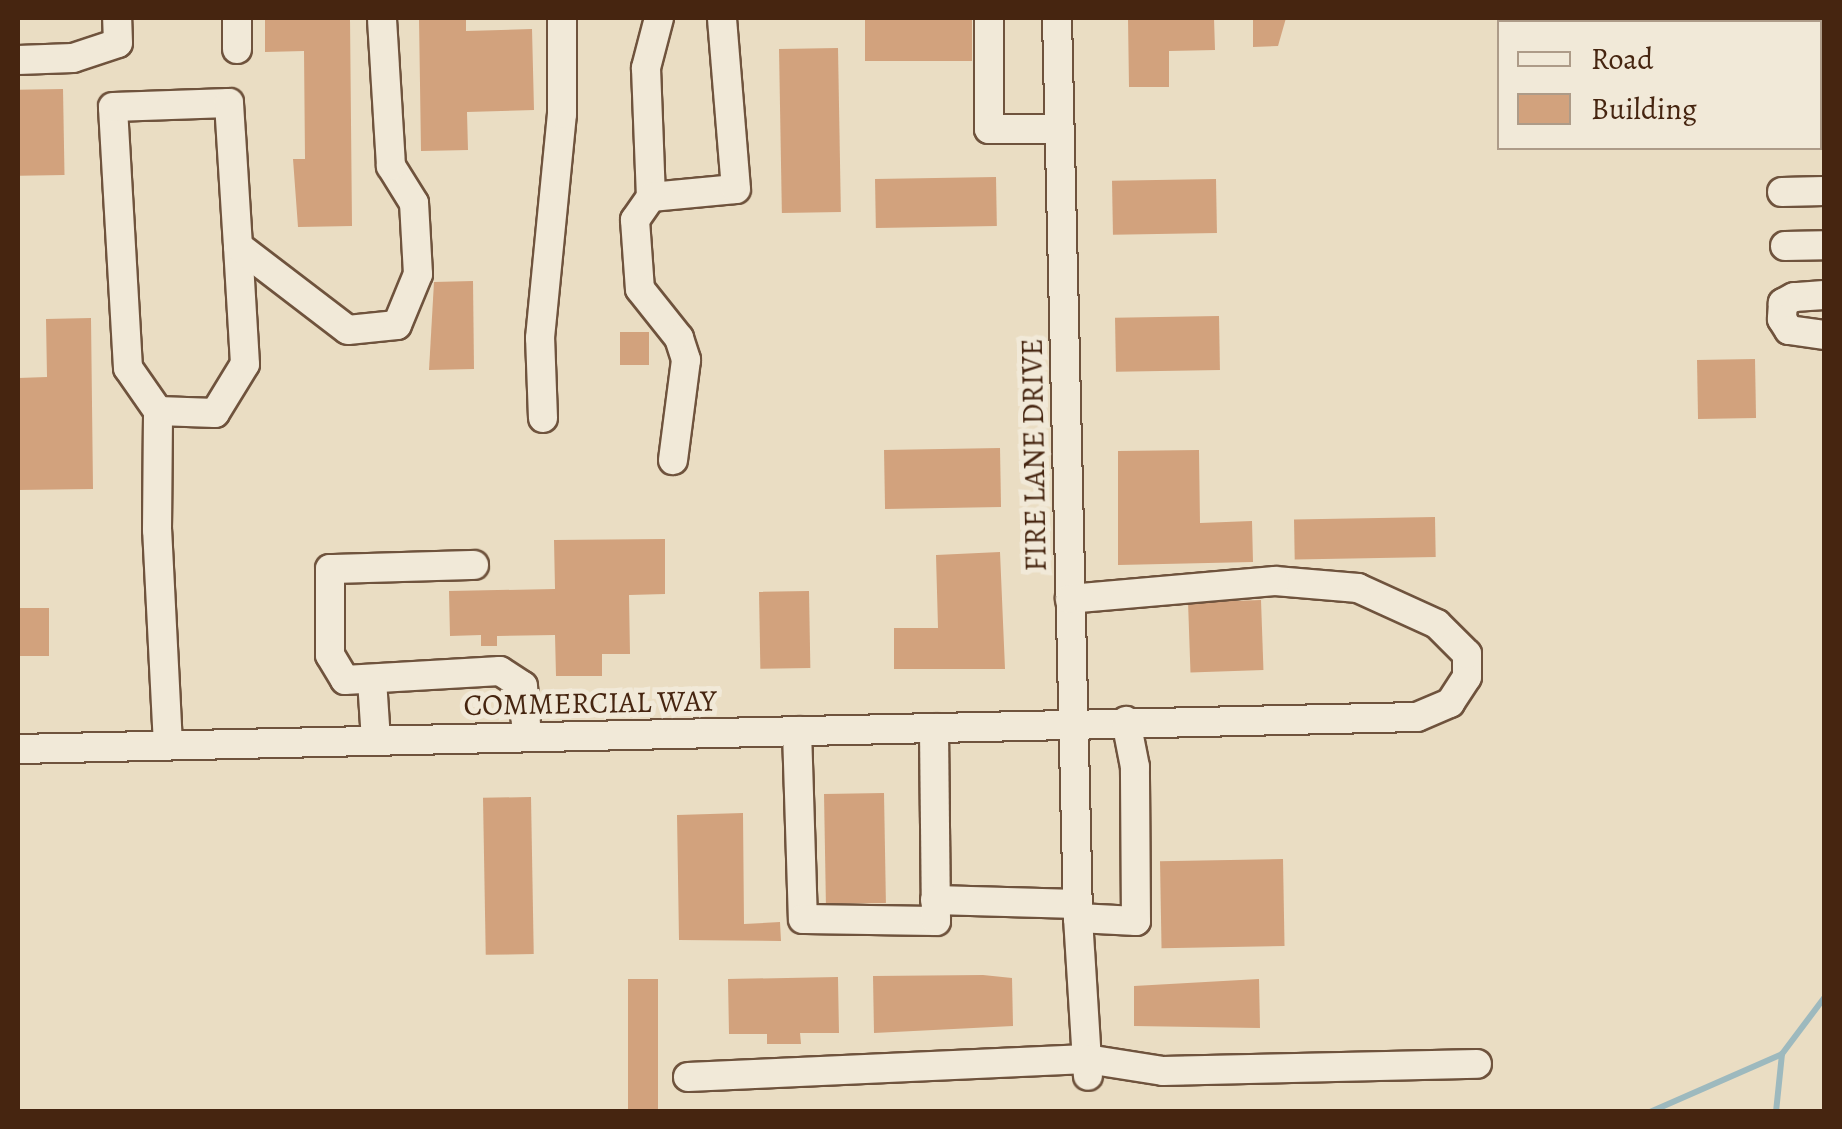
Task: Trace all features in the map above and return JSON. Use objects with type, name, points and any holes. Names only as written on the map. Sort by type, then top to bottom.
[{"type":"street","points":[[18,60],[72,58],[118,43],[117,18]]},
{"type":"street","points":[[237,18],[237,49]]},
{"type":"street","points":[[238,246],[348,330],[397,325],[418,274],[414,203],[391,166],[382,18]]},
{"type":"street","points":[[543,418],[540,338],[562,114],[562,18]]},
{"type":"street","points":[[659,18],[646,68],[650,197],[635,220],[640,289],[679,338],[686,360],[673,460]]},
{"type":"street","points":[[650,197],[736,189],[722,18]]},
{"type":"street","points":[[989,18],[989,129],[1060,130]]},
{"type":"street","name":"FIRE LANE DRIVE","points":[[1056,18],[1077,904],[1088,1068]]},
{"type":"street","points":[[158,411],[215,413],[245,364],[228,103],[113,108],[128,368],[158,411],[157,530],[168,746]]},
{"type":"street","points":[[1782,192],[1824,190]]},
{"type":"street","points":[[1785,246],[1824,245]]},
{"type":"street","points":[[1824,295],[1794,296],[1783,303],[1782,319],[1789,330],[1824,335]]},
{"type":"street","points":[[474,566],[330,570],[330,655],[344,680],[500,670],[523,686],[527,737]]},
{"type":"street","name":"COMMERCIAL WAY","points":[[18,749],[1417,717],[1450,703],[1467,677],[1466,654],[1437,624],[1358,588],[1274,580],[1070,599]]},
{"type":"street","points":[[376,741],[384,676]]},
{"type":"street","points":[[936,900],[1077,904],[1136,922],[1134,767],[1126,722]]},
{"type":"street","points":[[797,731],[803,919],[936,921],[934,728]]},
{"type":"street","points":[[688,1077],[1477,1064]]},
{"type":"building","points":[[265,18],[350,18],[352,226],[298,227],[293,159],[305,159],[304,51],[265,52]]},
{"type":"building","points":[[419,18],[466,18],[466,31],[532,29],[534,110],[467,112],[468,150],[421,151]]},
{"type":"building","points":[[865,18],[972,18],[972,61],[865,61]]},
{"type":"building","points":[[1128,18],[1214,18],[1215,50],[1169,51],[1169,87],[1129,87]]},
{"type":"building","points":[[1253,18],[1286,18],[1278,46],[1253,47]]},
{"type":"building","points":[[838,48],[841,212],[782,213],[779,49]]},
{"type":"building","points":[[63,89],[65,175],[20,176],[18,90]]},
{"type":"building","points":[[996,177],[997,226],[876,228],[875,179]]},
{"type":"building","points":[[1216,179],[1217,233],[1113,235],[1112,181]]},
{"type":"building","points":[[473,281],[474,369],[429,370],[434,282]]},
{"type":"building","points":[[1219,316],[1220,370],[1116,372],[1115,318]]},
{"type":"building","points":[[91,318],[93,489],[18,490],[18,378],[47,377],[46,319]]},
{"type":"building","points":[[620,332],[649,332],[649,365],[620,365]]},
{"type":"building","points":[[1755,359],[1756,418],[1698,419],[1697,360]]},
{"type":"building","points":[[1000,448],[1001,507],[885,509],[884,450]]},
{"type":"building","points":[[1199,450],[1200,523],[1252,521],[1253,562],[1118,565],[1118,451]]},
{"type":"building","points":[[1435,517],[1436,557],[1295,559],[1294,519]]},
{"type":"building","points":[[665,539],[665,594],[629,595],[630,654],[602,654],[602,676],[556,676],[555,635],[497,636],[497,646],[481,646],[481,635],[450,636],[449,591],[555,589],[554,540]]},
{"type":"building","points":[[1000,552],[1005,669],[894,669],[894,628],[938,628],[936,555]]},
{"type":"building","points":[[809,591],[810,668],[760,669],[759,592]]},
{"type":"building","points":[[1261,600],[1263,670],[1190,673],[1188,603]]},
{"type":"building","points":[[18,608],[49,608],[49,656],[18,656]]},
{"type":"building","points":[[884,793],[886,903],[826,904],[824,794]]},
{"type":"building","points":[[531,797],[534,954],[486,955],[483,798]]},
{"type":"building","points":[[743,813],[744,924],[780,922],[781,941],[679,940],[677,815]]},
{"type":"building","points":[[1283,859],[1285,946],[1162,948],[1160,861]]},
{"type":"building","points":[[873,976],[1012,978],[1013,1026],[874,1033]]},
{"type":"building","points":[[838,977],[839,1033],[800,1033],[801,1044],[767,1044],[767,1034],[729,1034],[728,979]]},
{"type":"building","points":[[628,979],[658,979],[658,1112],[628,1112]]},
{"type":"building","points":[[1259,979],[1260,1028],[1134,1026],[1134,986]]},
{"type":"waterway","points":[[1650,1112],[1782,1054],[1824,998]]},
{"type":"waterway","points":[[1776,1112],[1782,1054]]}]
